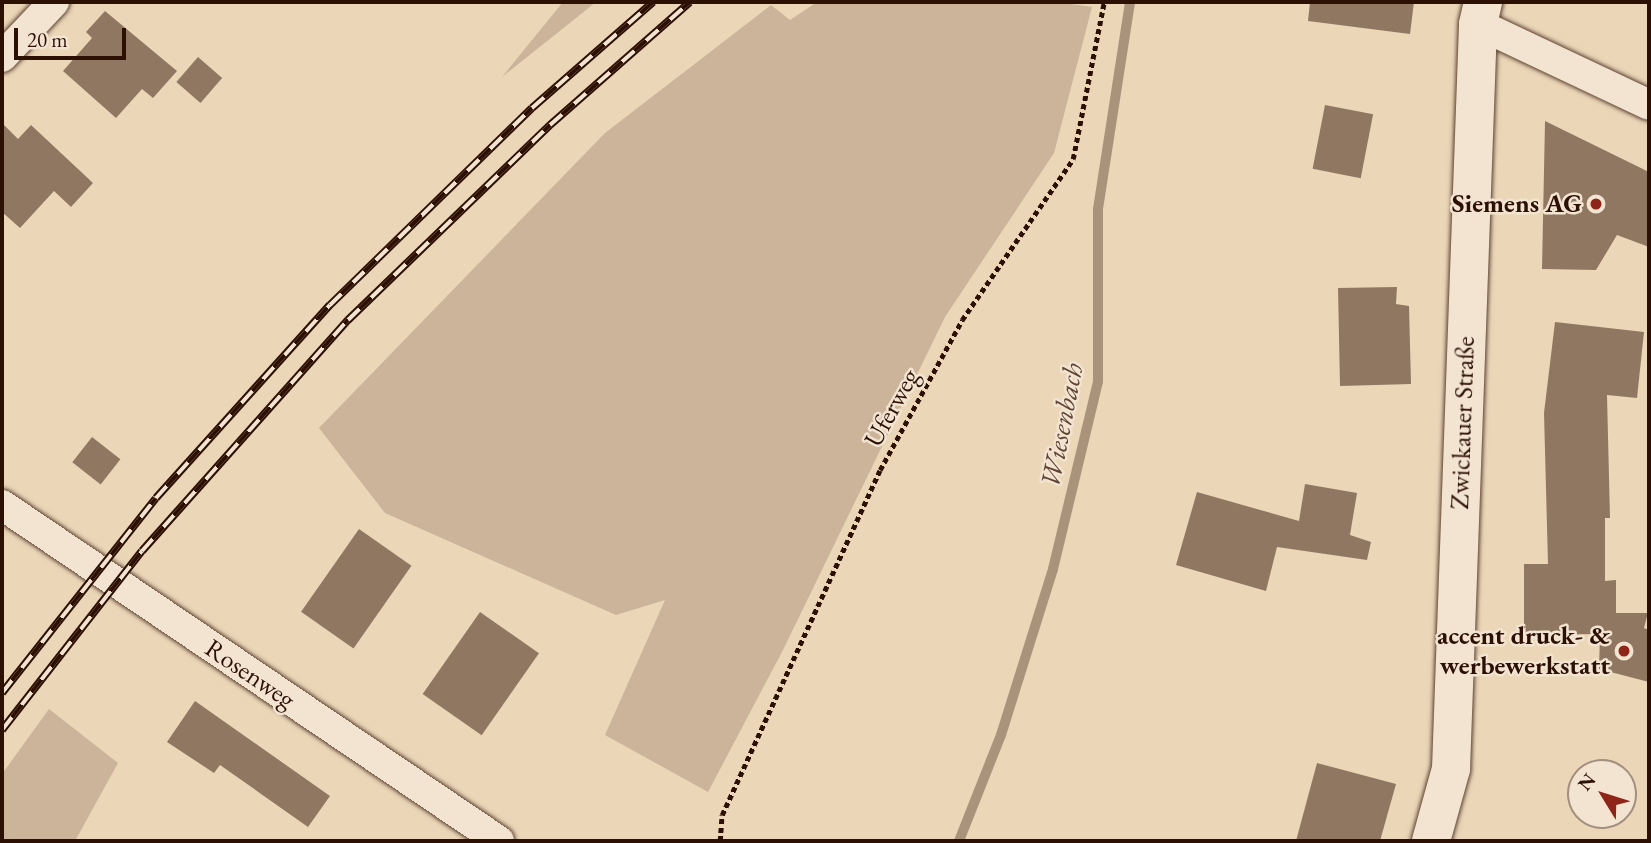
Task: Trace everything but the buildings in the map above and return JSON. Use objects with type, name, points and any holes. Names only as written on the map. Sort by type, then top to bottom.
[{"type":"main road","name":"Zwickauer Straße","points":[[1431,841],[1451,769],[1480,13]]},
{"type":"street","points":[[2,57],[54,2]]},
{"type":"street","points":[[1480,13],[1649,105]]},
{"type":"street","name":"Rosenweg","points":[[2,505],[499,841]]},
{"type":"path","name":"Uferweg","points":[[720,841],[722,815],[880,470],[962,320],[1073,159],[1104,2]]},
{"type":"shaded area","points":[[563,2],[596,2],[502,77]]},
{"type":"shaded area","points":[[817,2],[1058,2],[1092,7],[1054,153],[945,317],[782,652],[708,792],[605,735],[665,600],[616,615],[385,513],[319,428],[605,133],[771,5],[790,20]]},
{"type":"shaded area","points":[[49,709],[118,763],[75,841],[2,841],[2,774]]},
{"type":"waterway","name":"Wiesenbach","points":[[959,841],[1001,735],[1053,569],[1098,381],[1098,209],[1130,2]]},
{"type":"railway","points":[[2,693],[156,498],[330,305],[532,108],[653,2]]},
{"type":"railway","points":[[2,730],[142,551],[348,320],[550,125],[690,2]]},
{"type":"place","name":"Siemens AG","points":[[1596,204]]},
{"type":"place","name":"accent druck- & werbewerkstatt","points":[[1624,651]]}]
